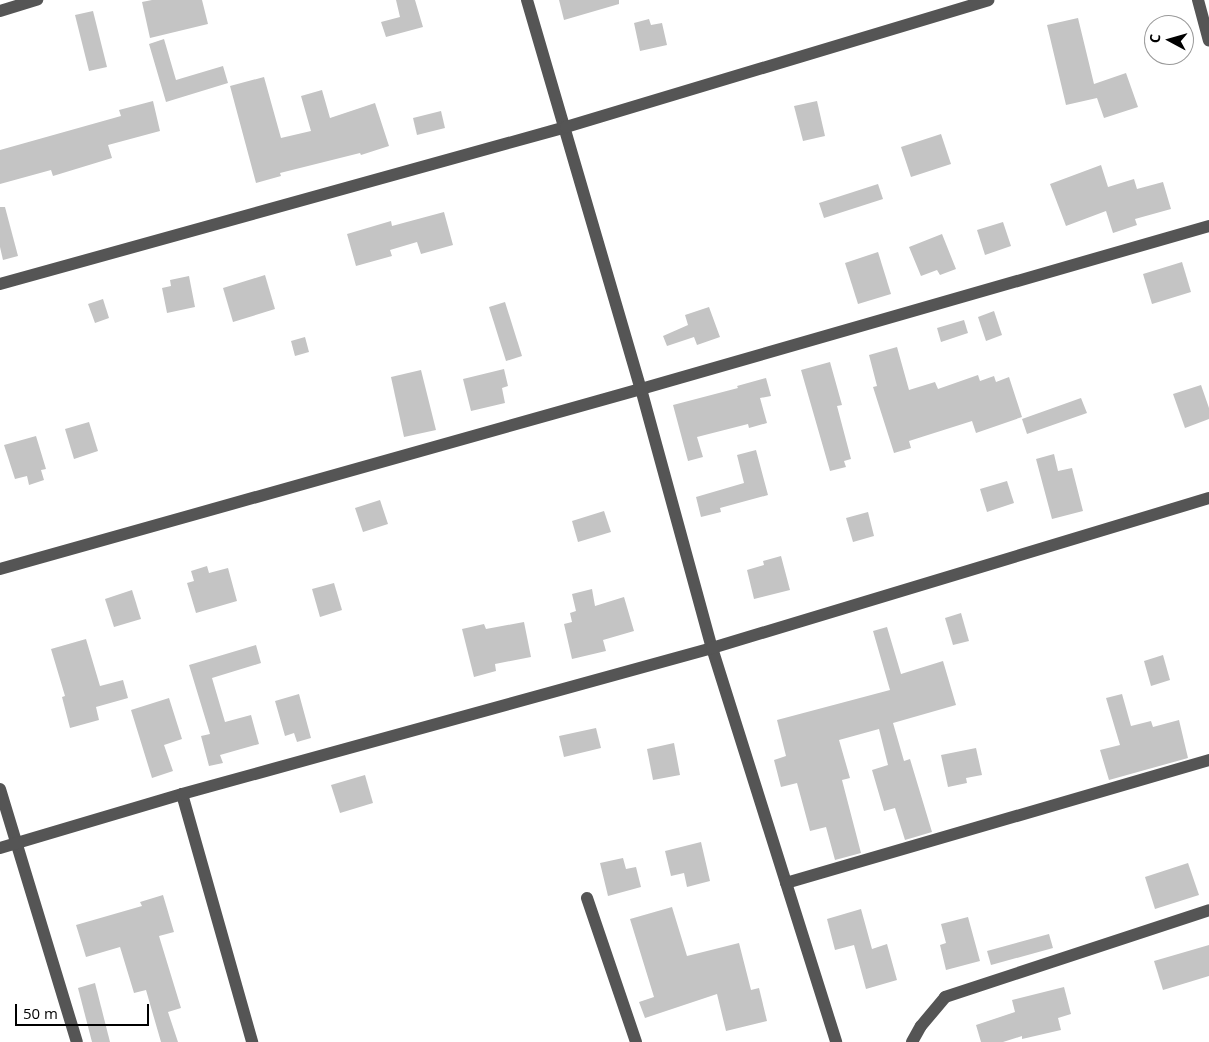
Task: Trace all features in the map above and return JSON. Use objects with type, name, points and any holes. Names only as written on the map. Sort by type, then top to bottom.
[{"type":"street","points":[[0,11],[37,0]]},
{"type":"street","points":[[528,0],[641,390],[712,648],[836,1042]]},
{"type":"street","points":[[0,284],[566,126],[988,0]]},
{"type":"street","points":[[1198,0],[1209,41]]},
{"type":"street","points":[[0,569],[641,390],[1209,226]]},
{"type":"street","points":[[0,848],[182,794],[712,648],[1209,498]]},
{"type":"street","points":[[786,883],[1209,760]]},
{"type":"street","points":[[0,789],[77,1042]]},
{"type":"street","points":[[182,794],[252,1042]]},
{"type":"street","points":[[587,898],[636,1042]]},
{"type":"street","points":[[912,1042],[921,1026],[945,997],[1209,910]]},
{"type":"building","points":[[152,0],[202,0],[208,24],[150,38],[142,2]]},
{"type":"building","points":[[396,0],[415,0],[423,27],[386,37],[381,22],[400,17]]},
{"type":"building","points":[[559,0],[619,0],[619,4],[564,20]]},
{"type":"building","points":[[93,11],[107,67],[89,71],[75,15]]},
{"type":"building","points":[[1078,18],[1094,84],[1126,73],[1138,107],[1104,118],[1097,98],[1066,105],[1047,25]]},
{"type":"building","points":[[649,19],[651,25],[662,23],[667,45],[640,51],[634,23]]},
{"type":"building","points":[[164,39],[176,80],[223,66],[228,83],[166,102],[149,44]]},
{"type":"building","points":[[264,77],[281,138],[311,131],[301,96],[322,90],[330,118],[375,103],[389,146],[361,155],[360,153],[280,173],[281,176],[256,183],[230,86]]},
{"type":"building","points":[[153,101],[160,131],[108,145],[112,158],[53,176],[51,170],[0,184],[0,150],[121,116],[119,110]]},
{"type":"building","points":[[817,101],[825,136],[803,141],[794,106]]},
{"type":"building","points":[[441,111],[445,128],[417,135],[413,118]]},
{"type":"building","points":[[941,134],[951,164],[911,177],[901,147]]},
{"type":"building","points":[[1101,165],[1108,187],[1134,179],[1137,189],[1163,182],[1171,209],[1135,219],[1137,225],[1113,233],[1106,211],[1066,226],[1050,184]]},
{"type":"building","points":[[878,184],[883,199],[824,218],[819,203]]},
{"type":"building","points":[[0,207],[5,207],[18,256],[3,260],[0,247]]},
{"type":"building","points":[[444,212],[453,245],[421,254],[417,242],[390,250],[392,256],[356,266],[347,234],[391,221],[392,226]]},
{"type":"building","points":[[1003,222],[1011,246],[985,255],[977,230]]},
{"type":"building","points":[[942,234],[956,269],[940,275],[937,270],[921,276],[909,247]]},
{"type":"building","points":[[878,252],[891,294],[858,304],[845,263]]},
{"type":"building","points":[[1182,262],[1191,292],[1152,304],[1143,274]]},
{"type":"building","points":[[265,275],[275,309],[233,322],[223,288]]},
{"type":"building","points":[[189,276],[195,307],[167,313],[162,288],[171,286],[170,280]]},
{"type":"building","points":[[103,299],[109,318],[95,323],[88,304]]},
{"type":"building","points":[[505,302],[522,356],[506,361],[489,307]]},
{"type":"building","points":[[709,307],[720,337],[697,345],[694,337],[667,346],[663,336],[688,325],[685,315]]},
{"type":"building","points":[[994,311],[1002,335],[986,341],[978,317]]},
{"type":"building","points":[[964,320],[968,333],[941,342],[937,328]]},
{"type":"building","points":[[305,337],[309,352],[295,356],[291,341]]},
{"type":"building","points":[[897,347],[909,390],[935,382],[938,389],[978,375],[980,381],[994,376],[996,382],[1009,377],[1022,417],[976,433],[972,421],[909,441],[911,448],[894,453],[873,387],[877,386],[869,355]]},
{"type":"building","points":[[830,362],[842,405],[837,406],[851,459],[844,461],[846,467],[830,471],[801,370]]},
{"type":"building","points":[[504,369],[508,386],[502,388],[505,403],[471,411],[463,379]]},
{"type":"building","points":[[421,370],[436,430],[404,437],[391,377]]},
{"type":"building","points":[[766,378],[771,396],[760,398],[767,423],[749,428],[748,424],[697,437],[703,457],[688,461],[673,405],[738,388],[737,386]]},
{"type":"building","points":[[1201,385],[1209,408],[1209,419],[1185,428],[1173,394]]},
{"type":"building","points":[[1081,398],[1087,413],[1027,434],[1022,419]]},
{"type":"building","points":[[89,422],[98,451],[74,459],[65,429]]},
{"type":"building","points":[[36,436],[46,469],[41,470],[44,480],[29,485],[27,476],[15,479],[4,445]]},
{"type":"building","points":[[756,450],[768,495],[720,508],[721,512],[701,517],[696,497],[744,483],[737,455]]},
{"type":"building","points":[[1054,454],[1058,471],[1072,468],[1083,511],[1052,519],[1036,459]]},
{"type":"building","points":[[1007,481],[1014,503],[987,512],[980,489]]},
{"type":"building","points":[[380,500],[388,524],[363,532],[355,508]]},
{"type":"building","points":[[604,511],[611,532],[578,542],[572,521]]},
{"type":"building","points":[[868,512],[874,536],[853,542],[846,518]]},
{"type":"building","points":[[781,556],[790,590],[754,599],[747,570],[764,565],[763,561]]},
{"type":"building","points":[[207,566],[209,573],[228,568],[237,601],[196,613],[187,583],[194,581],[191,571]]},
{"type":"building","points":[[334,583],[342,610],[320,617],[312,589]]},
{"type":"building","points":[[592,589],[595,606],[624,597],[634,631],[603,640],[606,651],[572,659],[564,624],[572,622],[570,613],[576,611],[572,594]]},
{"type":"building","points":[[132,590],[141,619],[114,627],[105,599]]},
{"type":"building","points":[[961,613],[969,641],[953,645],[945,618]]},
{"type":"building","points":[[524,622],[531,657],[495,664],[496,671],[474,677],[462,629],[484,624],[486,629]]},
{"type":"building","points":[[887,627],[901,674],[943,661],[956,705],[893,723],[904,761],[910,759],[932,832],[905,840],[895,808],[884,811],[872,770],[888,765],[879,729],[839,740],[850,778],[842,780],[861,853],[835,860],[826,827],[810,831],[797,783],[781,787],[774,760],[786,756],[777,720],[890,690],[873,631]]},
{"type":"building","points":[[86,639],[100,686],[123,680],[128,698],[96,707],[99,720],[70,728],[62,697],[65,696],[51,649]]},
{"type":"building","points":[[256,645],[261,663],[212,678],[225,722],[251,715],[259,744],[220,755],[223,763],[209,766],[201,736],[210,734],[189,665]]},
{"type":"building","points":[[1163,655],[1170,680],[1151,686],[1144,661]]},
{"type":"building","points":[[299,694],[311,738],[297,742],[294,733],[285,736],[275,701]]},
{"type":"building","points":[[1122,694],[1131,726],[1151,721],[1153,727],[1179,720],[1188,758],[1109,780],[1100,750],[1120,745],[1106,698]]},
{"type":"building","points":[[169,698],[182,739],[164,745],[173,771],[152,778],[131,710]]},
{"type":"building","points":[[596,728],[601,748],[564,757],[559,736]]},
{"type":"building","points":[[674,743],[680,775],[653,780],[647,749]]},
{"type":"building","points":[[976,748],[982,775],[966,778],[967,783],[948,787],[941,755]]},
{"type":"building","points":[[365,775],[373,803],[340,813],[331,785]]},
{"type":"building","points":[[701,842],[710,881],[687,887],[684,873],[671,876],[665,851]]},
{"type":"building","points":[[623,858],[626,869],[636,867],[641,887],[608,896],[600,863]]},
{"type":"building","points":[[1188,863],[1199,895],[1155,909],[1145,877]]},
{"type":"building","points":[[163,895],[174,932],[159,936],[181,1008],[168,1012],[178,1042],[161,1042],[146,990],[134,993],[120,947],[86,957],[76,925],[142,906],[140,902]]},
{"type":"building","points":[[672,907],[687,956],[739,943],[751,990],[759,988],[767,1021],[726,1031],[717,994],[645,1018],[639,1002],[654,997],[630,919]]},
{"type":"building","points":[[861,909],[872,949],[887,944],[897,980],[866,989],[854,945],[835,950],[827,919]]},
{"type":"building","points":[[968,917],[980,961],[946,970],[940,945],[946,943],[941,924]]},
{"type":"building","points":[[1049,934],[1053,948],[991,965],[987,951]]},
{"type":"building","points":[[1209,945],[1209,976],[1163,990],[1154,961]]},
{"type":"building","points":[[95,983],[110,1042],[92,1042],[78,988]]},
{"type":"building","points":[[1064,987],[1071,1014],[1058,1018],[1061,1030],[1022,1039],[1022,1036],[1003,1042],[981,1042],[976,1025],[1015,1012],[1012,1000]]}]
